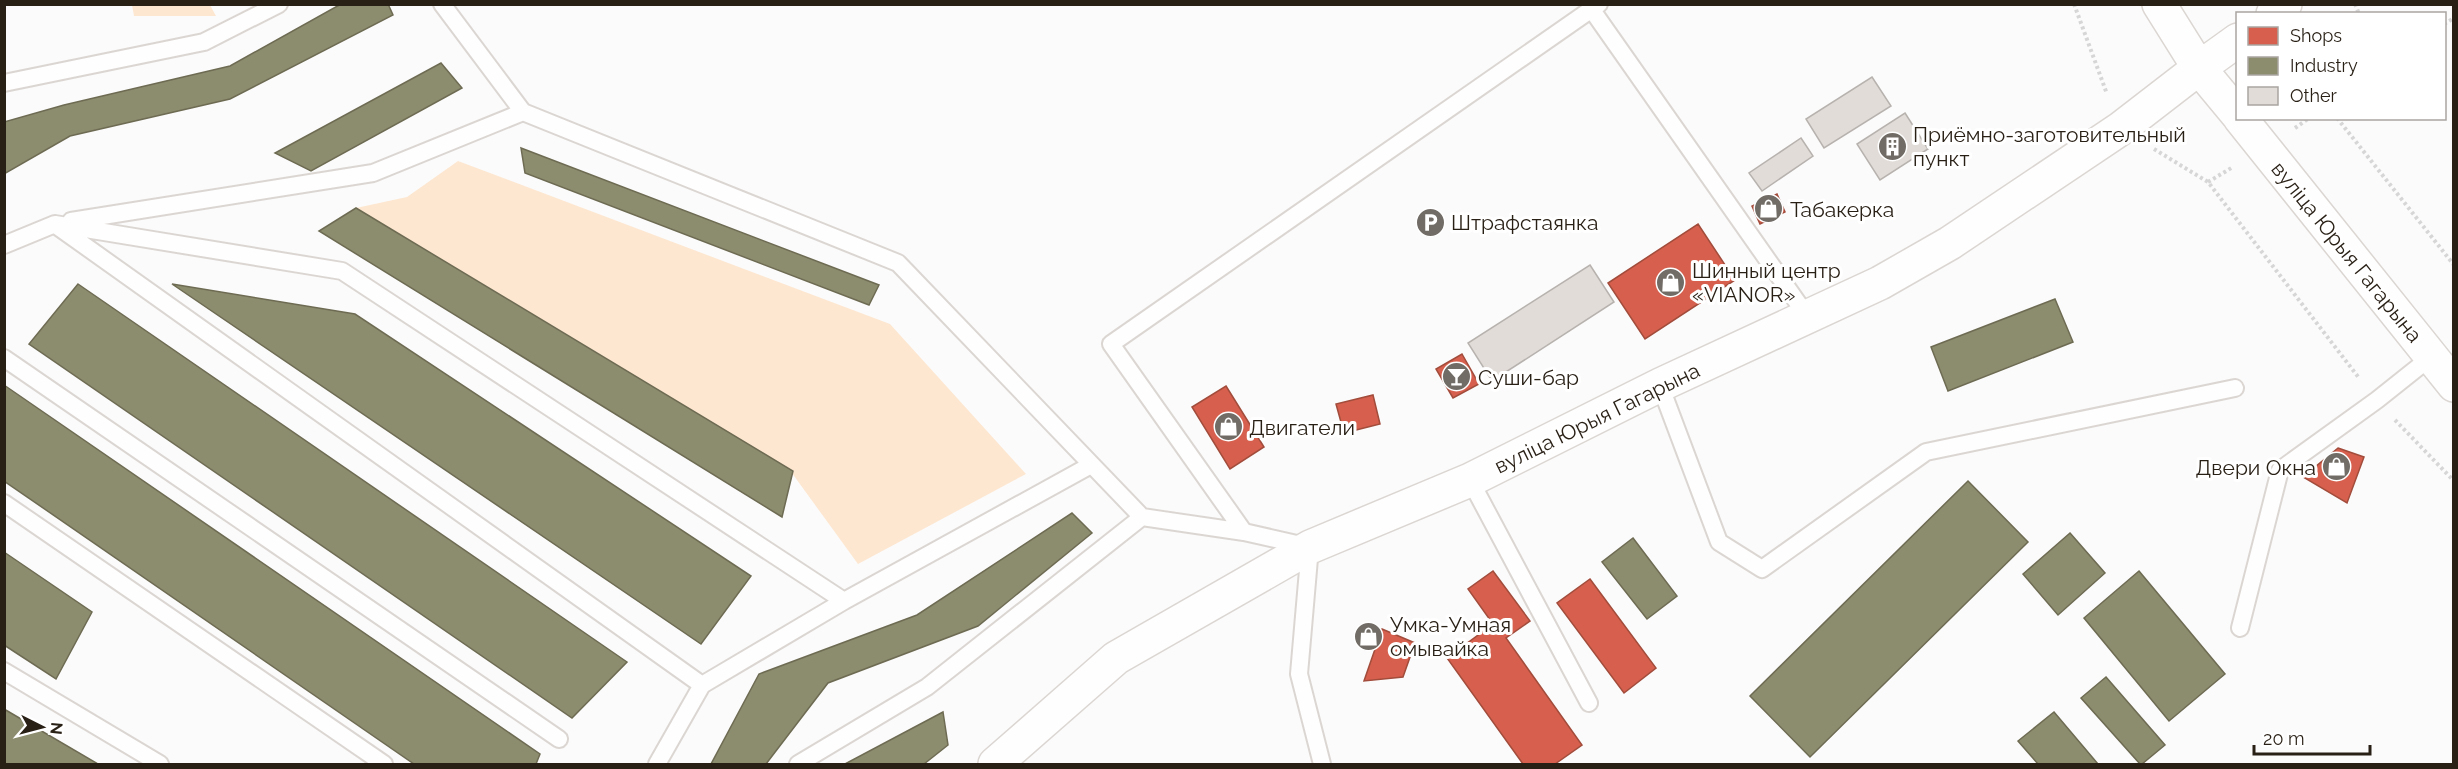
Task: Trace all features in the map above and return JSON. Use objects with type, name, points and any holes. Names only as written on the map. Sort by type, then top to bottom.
[{"type":"street","name":"вуліца Юрыя Гагарына","points":[[2159,4],[2199,68],[2236,113]]},
{"type":"street","points":[[2199,68],[2236,41]]},
{"type":"street","name":"вуліца Юрыя Гагарына","points":[[995,765],[1116,658],[1310,547],[1470,480],[1660,386],[1880,283],[1950,243],[2120,129],[2199,68]]},
{"type":"street","name":"вуліца Юрыя Гагарына","points":[[2241,120],[2454,385]]},
{"type":"lane","points":[[4,83],[204,42],[279,4]]},
{"type":"lane","points":[[442,4],[523,112],[898,263],[1142,517],[1245,532],[1310,547],[1299,674],[1322,765]]},
{"type":"lane","points":[[1245,532],[1111,344],[1596,7],[1807,316]]},
{"type":"lane","points":[[4,244],[55,224],[373,172],[523,112]]},
{"type":"lane","points":[[55,224],[342,271],[844,601]]},
{"type":"lane","points":[[55,224],[702,685]]},
{"type":"lane","points":[[2240,628],[2280,470],[2377,400],[2430,357]]},
{"type":"lane","points":[[4,358],[559,739]]},
{"type":"lane","points":[[1660,386],[1719,542],[1762,569],[1926,452],[2235,388]]},
{"type":"lane","points":[[657,765],[702,685],[844,601],[1091,465]]},
{"type":"lane","points":[[1470,480],[1589,703]]},
{"type":"lane","points":[[4,502],[384,765]]},
{"type":"lane","points":[[798,765],[927,687],[1142,517]]},
{"type":"lane","points":[[4,671],[160,765]]},
{"type":"path","points":[[2074,4],[2120,129],[2208,182],[2377,400],[2454,481]]},
{"type":"path","points":[[2339,120],[2454,266]]},
{"type":"shaded area","points":[[132,5],[210,5],[216,16],[134,16]]},
{"type":"shaded area","points":[[458,161],[890,324],[1026,474],[858,564],[789,469],[356,208],[407,197]]},
{"type":"building: Shops","name":"Табакерка","points":[[1777,194],[1785,212],[1760,224],[1752,206]]},
{"type":"building: Shops","name":"Шинный центр «VIANOR»","points":[[1698,224],[1735,280],[1645,339],[1608,283]]},
{"type":"building: Shops","name":"Суши-бар","points":[[1462,354],[1479,384],[1453,398],[1436,369]]},
{"type":"building: Shops","name":"Двигатели","points":[[1226,386],[1264,447],[1230,469],[1192,407]]},
{"type":"building: Shops","points":[[1373,395],[1380,424],[1344,433],[1336,404]]},
{"type":"building: Shops","name":"Двери Окна","points":[[2338,448],[2364,457],[2347,503],[2303,477]]},
{"type":"building: Shops","points":[[1493,571],[1530,621],[1506,638],[1582,745],[1555,764],[1523,764],[1447,658],[1493,624],[1468,589]]},
{"type":"building: Shops","points":[[1590,579],[1656,668],[1624,693],[1557,603]]},
{"type":"building: Shops","points":[[1382,629],[1415,643],[1403,677],[1364,681]]},
{"type":"building: Industry","points":[[341,4],[388,4],[393,15],[230,99],[70,136],[4,174],[4,122],[64,105],[230,66]]},
{"type":"building: Industry","points":[[441,63],[462,88],[311,171],[275,153]]},
{"type":"building: Industry","points":[[521,148],[879,285],[869,305],[525,173]]},
{"type":"building: Industry","points":[[356,208],[793,471],[782,517],[319,231]]},
{"type":"building: Industry","points":[[78,284],[627,662],[572,718],[29,344]]},
{"type":"building: Industry","points":[[172,284],[355,314],[751,576],[701,644]]},
{"type":"building: Industry","points":[[2055,299],[2073,342],[1948,391],[1931,347]]},
{"type":"building: Industry","points":[[4,385],[540,754],[536,764],[414,764],[4,481]]},
{"type":"building: Industry","points":[[1968,481],[2028,542],[1810,757],[1750,696]]},
{"type":"building: Industry","points":[[1072,513],[1092,533],[978,626],[828,683],[766,764],[711,764],[759,674],[917,615]]},
{"type":"building: Industry","points":[[2070,533],[2105,573],[2058,615],[2023,574]]},
{"type":"building: Industry","points":[[1633,538],[1677,596],[1647,619],[1602,562]]},
{"type":"building: Industry","points":[[4,552],[92,612],[56,679],[4,645]]},
{"type":"building: Industry","points":[[2139,571],[2225,674],[2169,721],[2084,618]]},
{"type":"building: Industry","points":[[2106,677],[2165,745],[2142,764],[2081,698]]},
{"type":"building: Industry","points":[[4,709],[98,764],[4,764]]},
{"type":"building: Industry","points":[[943,712],[948,745],[924,764],[845,764]]},
{"type":"building: Industry","points":[[2054,712],[2098,764],[2038,764],[2018,741]]},
{"type":"building: Other","points":[[1872,77],[1891,106],[1824,148],[1806,119]]},
{"type":"building: Other","name":"Приёмно-заготовительный пункт","points":[[1905,113],[1928,149],[1880,180],[1857,144]]},
{"type":"building: Other","points":[[1801,138],[1813,156],[1762,191],[1749,173]]},
{"type":"building: Other","points":[[1590,265],[1614,302],[1492,381],[1468,343]]},
{"type":"place","name":"Приёмно-заготовительный пункт","points":[[1892,146]]},
{"type":"place","name":"Табакерка","points":[[1769,209]]},
{"type":"place","name":"Штрафстаянка","points":[[1430,222]]},
{"type":"place","name":"Шинный центр «VIANOR»","points":[[1671,282]]},
{"type":"place","name":"Суши-бар","points":[[1457,377]]},
{"type":"place","name":"Двигатели","points":[[1228,427]]},
{"type":"place","name":"Двери Окна","points":[[2337,467]]},
{"type":"place","name":"Умка-Умная омывайка","points":[[1369,636]]}]
